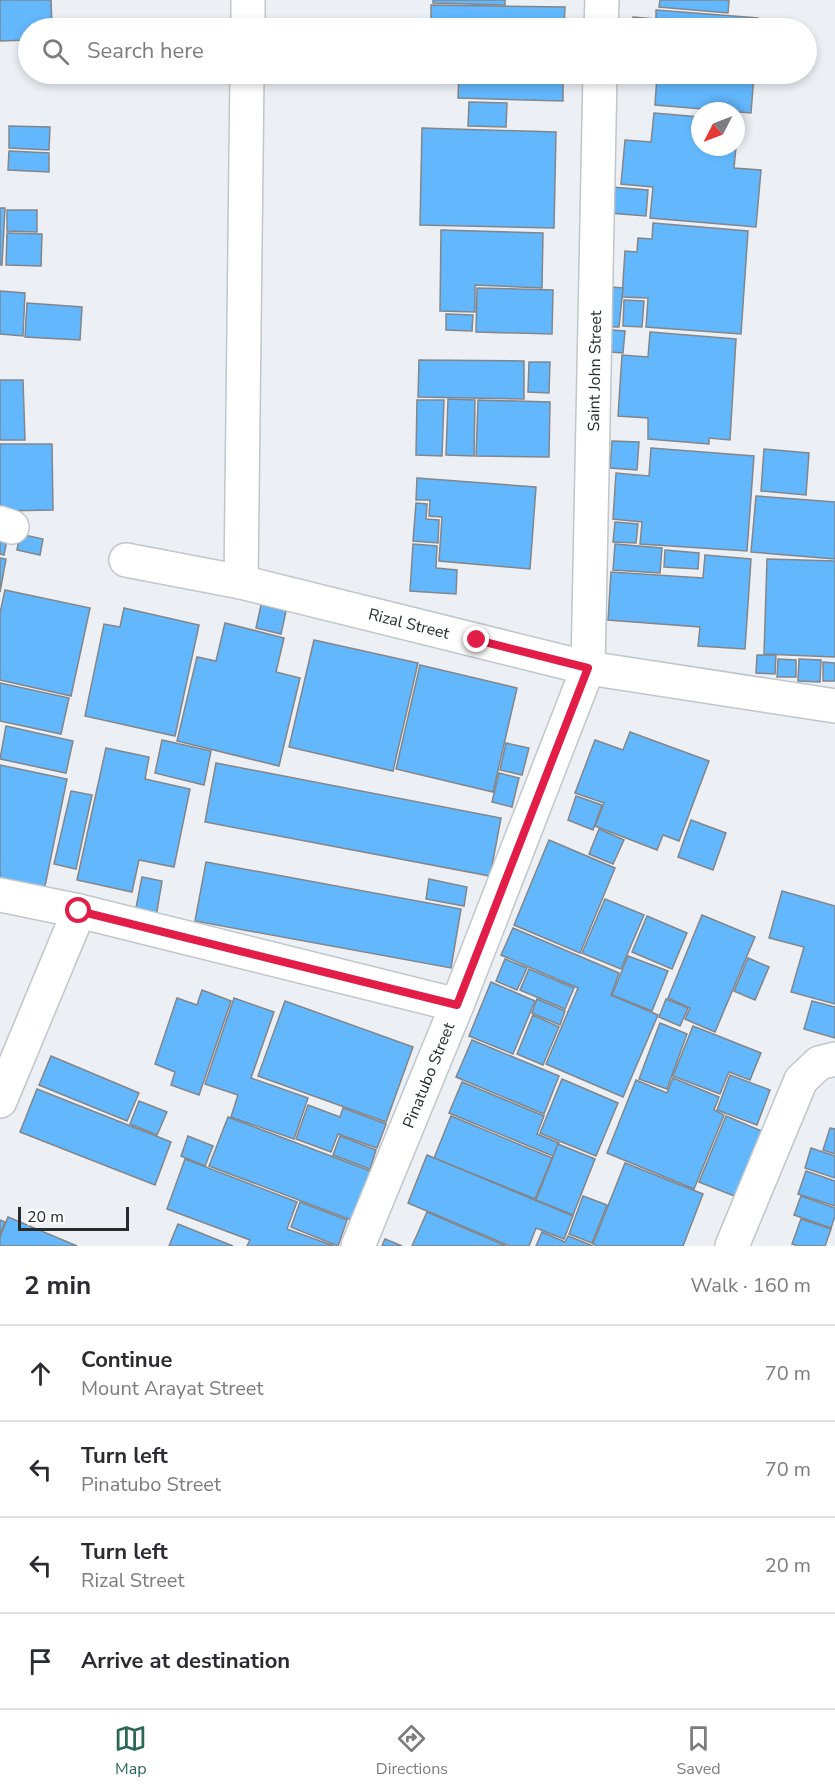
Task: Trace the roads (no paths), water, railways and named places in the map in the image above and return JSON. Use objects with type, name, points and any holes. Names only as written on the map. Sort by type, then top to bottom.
[{"type":"street","points":[[248,0],[248,18]]},
{"type":"street","points":[[601,18],[602,0]]},
{"type":"street","points":[[241,582],[247,84]]},
{"type":"street","name":"Saint John Street","points":[[588,668],[600,84]]},
{"type":"street","name":"Rizal Street","points":[[126,560],[241,582],[588,668],[835,706]]},
{"type":"street","name":"Pinatubo Street","points":[[358,1246],[457,1005],[588,668]]},
{"type":"street","points":[[0,895],[79,911],[457,1005]]},
{"type":"street","points":[[0,1101],[79,911]]},
{"type":"street","points":[[732,1246],[801,1080],[819,1063],[835,1059]]}]
